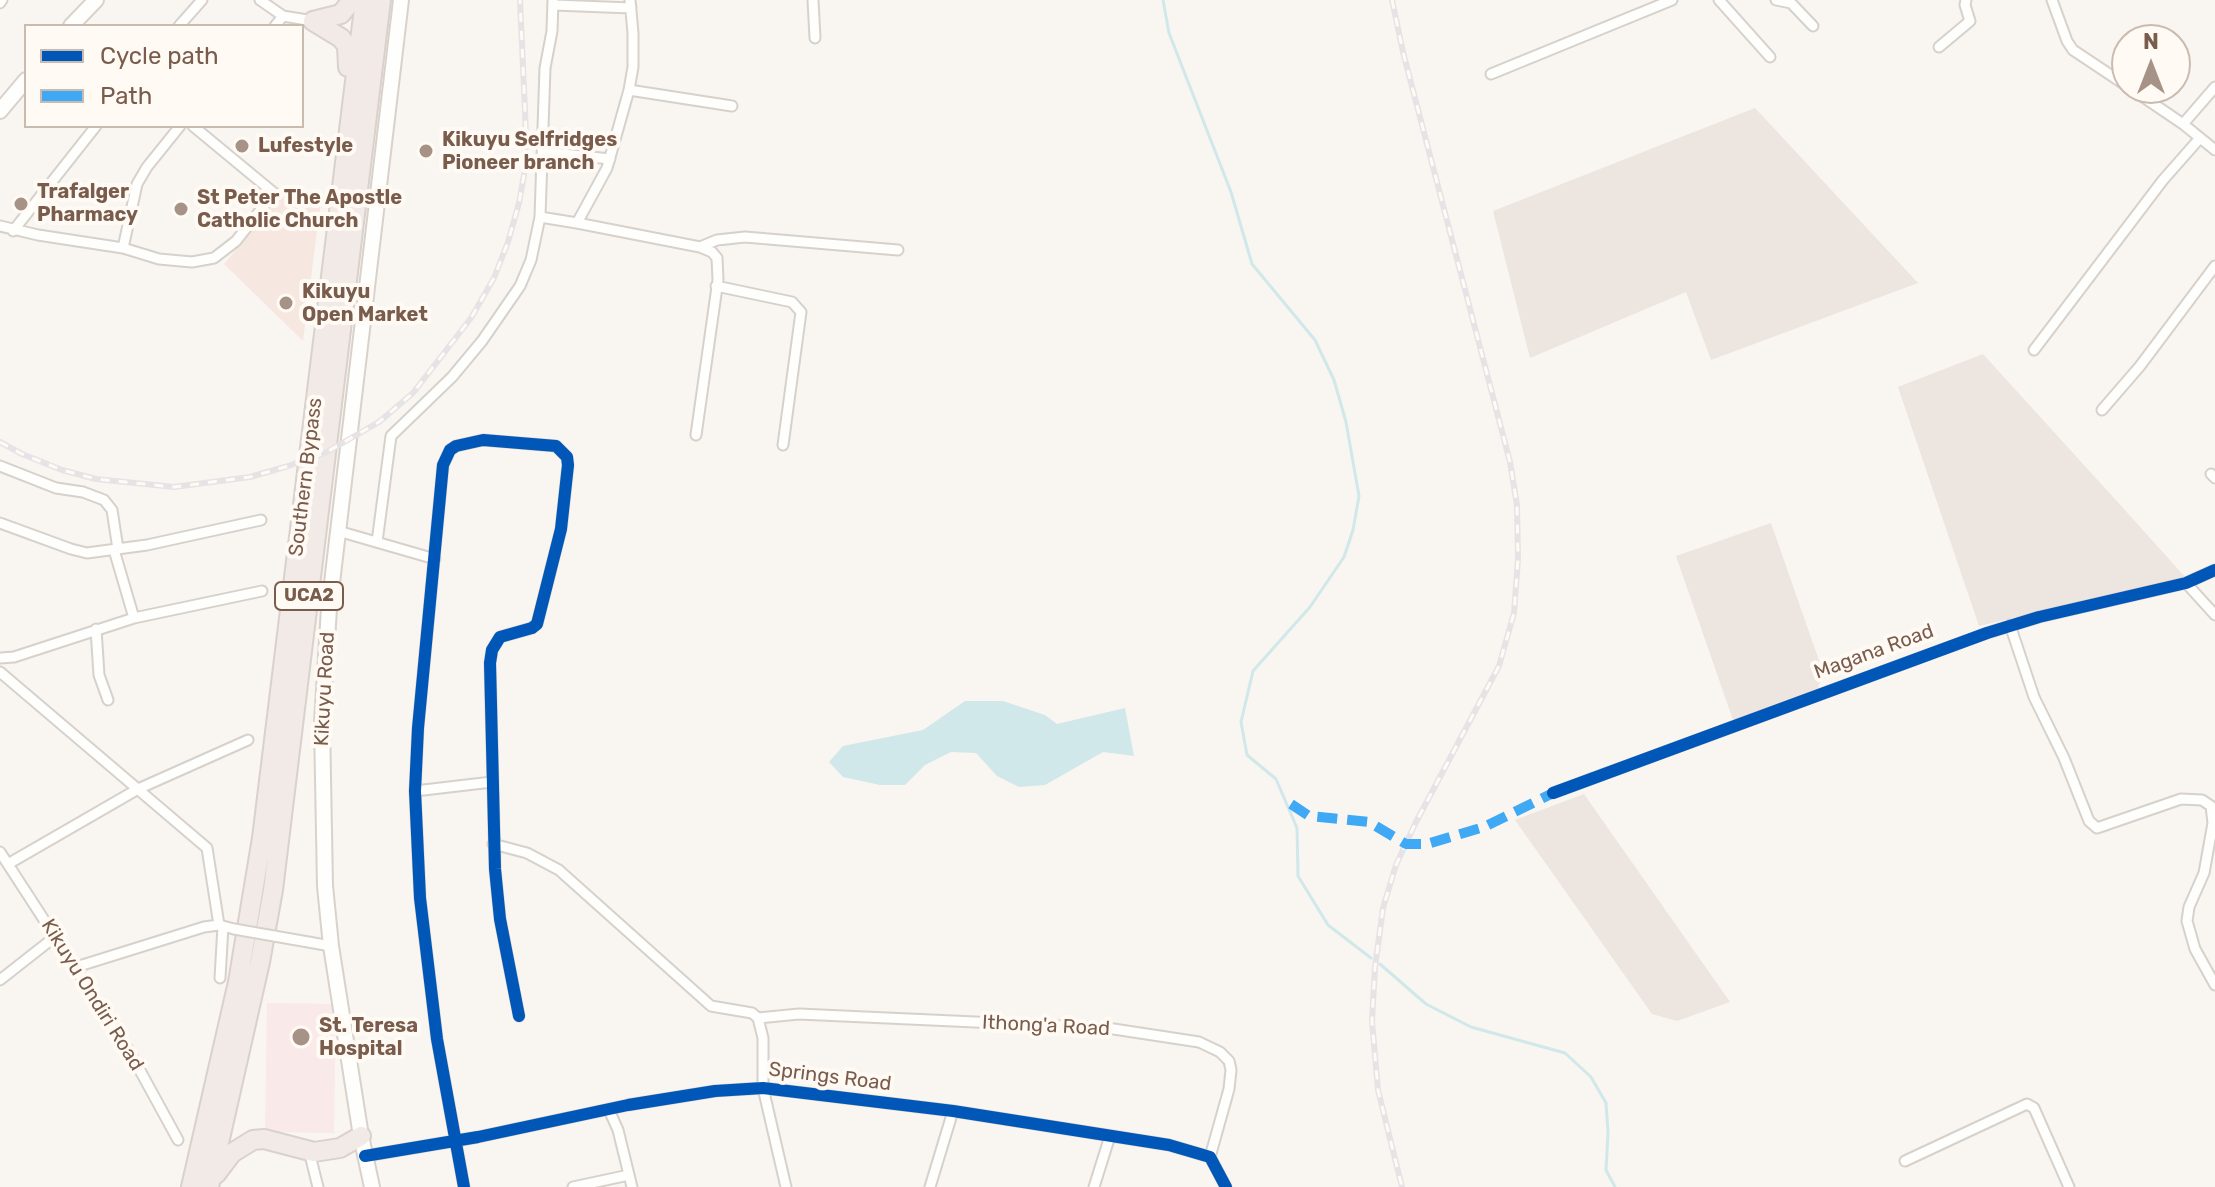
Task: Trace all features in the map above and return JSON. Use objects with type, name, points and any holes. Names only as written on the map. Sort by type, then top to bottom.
[{"type":"highway","points":[[313,21],[341,14],[352,0]]},
{"type":"highway","name":"Southern Bypass","points":[[191,1187],[238,982],[260,851],[365,0]]},
{"type":"highway","name":"Southern Bypass","points":[[209,1185],[260,962],[273,890],[381,0]]},
{"type":"highway","points":[[313,21],[334,32],[347,46],[348,65],[338,138],[338,150],[344,164]]},
{"type":"highway","points":[[209,1185],[232,1153],[253,1140],[264,1139],[324,1152],[340,1148],[361,1136]]},
{"type":"main road","points":[[73,24],[96,0]]},
{"type":"main road","name":"Kikuyu Road","points":[[372,1187],[331,946],[325,886],[322,743],[329,608],[401,0]]},
{"type":"main road","points":[[0,111],[24,82]]},
{"type":"street","points":[[181,24],[202,0]]},
{"type":"street","points":[[260,0],[283,16],[313,21]]},
{"type":"street","points":[[813,0],[815,38]]},
{"type":"street","points":[[1491,74],[1672,0]]},
{"type":"street","points":[[1719,0],[1770,57]]},
{"type":"street","points":[[1776,0],[1791,3],[1813,26]]},
{"type":"street","points":[[1939,47],[1970,21],[1966,0]]},
{"type":"street","points":[[2052,0],[2073,50],[2111,76]]},
{"type":"street","points":[[377,542],[391,436],[452,377],[503,315],[527,272],[540,217],[545,68],[553,2],[630,4],[633,33],[629,90],[610,159],[577,223]]},
{"type":"street","points":[[277,24],[283,16]]},
{"type":"street","points":[[2183,124],[2215,87]]},
{"type":"street","points":[[629,90],[732,106]]},
{"type":"street","points":[[2153,104],[2215,150]]},
{"type":"street","points":[[13,231],[94,128]]},
{"type":"street","points":[[123,248],[137,184],[178,128]]},
{"type":"street","points":[[0,226],[13,231],[123,248],[159,259],[192,262],[214,258],[236,241],[274,193],[195,128]]},
{"type":"street","points":[[2034,350],[2163,180],[2200,138]]},
{"type":"street","points":[[544,152],[610,159]]},
{"type":"street","points":[[540,217],[700,247],[717,258],[696,435]]},
{"type":"street","points":[[700,247],[717,240],[745,237],[898,250]]},
{"type":"street","points":[[2102,410],[2140,366],[2215,266]]},
{"type":"street","points":[[716,286],[792,302],[801,312],[783,445]]},
{"type":"street","points":[[464,1187],[437,1039],[420,898],[415,791],[418,728],[443,465],[450,450],[483,440],[556,446],[567,457],[567,489],[561,529],[537,624],[500,637],[492,650],[493,844],[500,919],[519,1016]]},
{"type":"street","points":[[0,466],[56,488],[83,492],[104,500],[112,510],[116,549],[134,618]]},
{"type":"street","points":[[0,523],[87,553],[261,520]]},
{"type":"street","points":[[338,531],[435,559]]},
{"type":"street","name":"Magana Road","points":[[1553,793],[2010,625],[2186,583],[2215,570]]},
{"type":"street","points":[[2186,583],[2215,615]]},
{"type":"street","points":[[0,658],[14,657],[134,618],[262,591]]},
{"type":"street","points":[[2010,625],[2034,697],[2064,758],[2089,821],[2097,828],[2181,799],[2202,800],[2211,806],[2213,823],[2204,873],[2189,907],[2187,921],[2195,949],[2215,985]]},
{"type":"street","points":[[96,629],[99,675],[108,700]]},
{"type":"street","points":[[0,672],[207,848],[221,926],[220,978]]},
{"type":"street","points":[[3,857],[138,789],[248,740]]},
{"type":"street","points":[[415,791],[492,782]]},
{"type":"street","points":[[493,844],[527,853],[559,870],[711,1006],[752,1013],[758,1018],[763,1038],[763,1088],[786,1187]]},
{"type":"street","name":"Kikuyu Ondiri Road","points":[[3,857],[131,1054],[178,1140]]},
{"type":"street","points":[[76,967],[195,929],[221,926],[331,946]]},
{"type":"street","points":[[0,980],[56,936]]},
{"type":"street","name":"Ithong'a Road","points":[[758,1018],[799,1014],[1107,1028],[1199,1042],[1220,1052],[1229,1061],[1231,1070],[1229,1089],[1210,1157]]},
{"type":"street","name":"Springs Road","points":[[365,1156],[715,1091],[763,1088],[953,1111],[1169,1145],[1210,1157]]},
{"type":"street","points":[[1905,1161],[2027,1104],[2034,1108],[2069,1187]]},
{"type":"street","points":[[609,1110],[618,1130],[632,1187]]},
{"type":"street","points":[[930,1187],[953,1111]]},
{"type":"street","points":[[1094,1187],[1110,1136]]},
{"type":"street","points":[[309,1151],[318,1187]]},
{"type":"street","points":[[1210,1157],[1226,1187]]},
{"type":"street","points":[[573,1187],[629,1175]]},
{"type":"shaded area","points":[[1755,108],[1918,283],[1711,360],[1686,292],[1530,358],[1493,211]]},
{"type":"shaded area","name":"Kikuyu Open Market","points":[[281,195],[321,200],[303,341],[224,264]]},
{"type":"shaded area","points":[[1983,354],[2186,578],[1979,626],[1898,387]]},
{"type":"shaded area","points":[[1771,523],[1823,672],[1817,691],[1733,720],[1676,556]]},
{"type":"shaded area","points":[[1584,794],[1730,1002],[1677,1021],[1652,1014],[1515,820]]},
{"type":"shaded area","name":"St. Teresa Hospital","points":[[267,1003],[336,1004],[334,1132],[338,1133],[265,1132]]},
{"type":"water","points":[[965,701],[1003,701],[1045,715],[1057,724],[1125,708],[1134,756],[1103,752],[1045,785],[1019,787],[997,776],[976,753],[951,752],[925,765],[905,785],[880,785],[843,777],[829,762],[843,746],[923,730]]},
{"type":"waterway","points":[[1163,0],[1169,33],[1231,192],[1252,264],[1315,340],[1334,380],[1346,422],[1359,496],[1344,557],[1310,607],[1253,671],[1241,722],[1247,755],[1276,779],[1297,828],[1298,876],[1328,925],[1371,958]]},
{"type":"waterway","points":[[1380,964],[1426,1004],[1471,1027],[1565,1053],[1591,1077],[1606,1103],[1606,1170],[1615,1187]]},
{"type":"railway","points":[[0,442],[62,470],[96,479],[174,487],[250,477],[285,467],[325,453],[379,422],[413,393],[471,318],[494,278],[508,242],[525,169],[520,0]]},
{"type":"railway","points":[[1392,0],[1510,462],[1517,505],[1518,559],[1514,613],[1499,666],[1416,822],[1396,865],[1383,908],[1372,1021],[1378,1090],[1402,1187]]},
{"type":"marked path","points":[[1291,804],[1309,816],[1369,822],[1406,844],[1427,844],[1484,827],[1553,793]]},
{"type":"cycle path","points":[[464,1187],[437,1039],[420,898],[415,791],[418,728],[443,465],[450,450],[456,446],[483,440],[556,446],[567,457],[568,465],[561,529],[537,624],[500,637],[492,650],[490,663],[495,869],[500,919],[519,1016]]},
{"type":"cycle path","points":[[1553,793],[1987,633],[2039,617],[2186,583],[2215,570]]},
{"type":"cycle path","points":[[365,1156],[478,1137],[628,1105],[715,1091],[763,1088],[953,1111],[1169,1145],[1210,1157],[1226,1187]]},
{"type":"place","name":"Lufestyle","points":[[242,146]]},
{"type":"place","name":"Kikuyu Selfridges Pioneer branch","points":[[426,151]]},
{"type":"place","name":"Trafalger Pharmacy","points":[[21,204]]},
{"type":"place","name":"St Peter The Apostle Catholic Church","points":[[181,209]]},
{"type":"place","name":"Kikuyu Open Market","points":[[286,303]]},
{"type":"place","name":"St. Teresa Hospital","points":[[301,1037]]}]
